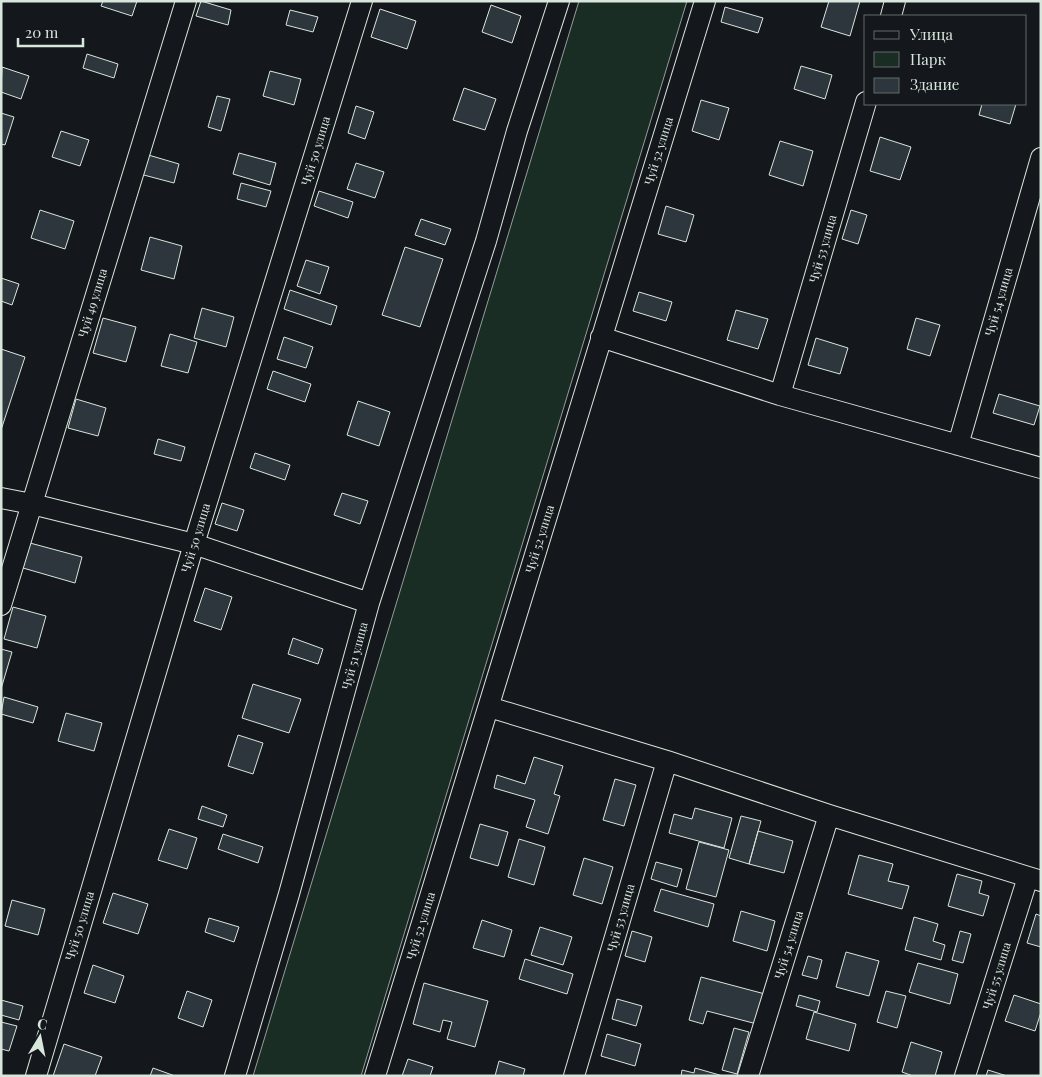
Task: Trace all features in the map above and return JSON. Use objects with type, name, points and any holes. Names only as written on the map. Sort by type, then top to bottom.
[{"type":"street","name":"Чуй 49 улица","points":[[1,605],[186,1]]},
{"type":"street","name":"Чуй 50 улица","points":[[36,1076],[194,544],[362,1]]},
{"type":"street","name":"Чуй 51 улица","points":[[235,1076],[289,894],[369,603],[486,241],[517,131],[559,1]]},
{"type":"street","name":"Чуй 52 улица","points":[[375,1076],[705,1]]},
{"type":"street","points":[[891,15],[895,1]]},
{"type":"street","name":"Чуй 53 улица","points":[[780,395],[865,105]]},
{"type":"street","name":"Чуй 54 улица","points":[[958,445],[1041,158]]},
{"type":"street","points":[[601,337],[780,395],[1041,468]]},
{"type":"street","points":[[1,498],[194,544],[369,603]]},
{"type":"street","points":[[489,707],[667,761],[1034,879]]},
{"type":"street","name":"Чуй 53 улица","points":[[574,1076],[667,761]]},
{"type":"street","name":"Чуй 54 улица","points":[[748,1076],[829,814]]},
{"type":"street","name":"Чуй 55 улица","points":[[965,1076],[1034,879]]},
{"type":"green space","points":[[579,1],[687,1],[361,1076],[253,1076]]},
{"type":"building","points":[[103,1],[137,1],[132,16],[101,6]]},
{"type":"building","points":[[201,1],[231,10],[228,25],[196,16]]},
{"type":"building","points":[[829,1],[860,1],[850,36],[821,27]]},
{"type":"building","points":[[491,5],[521,16],[512,43],[482,32]]},
{"type":"building","points":[[725,7],[763,18],[758,33],[721,22]]},
{"type":"building","points":[[380,9],[416,21],[407,49],[371,37]]},
{"type":"building","points":[[290,10],[318,17],[313,32],[286,25]]},
{"type":"building","points":[[87,54],[118,64],[114,78],[83,68]]},
{"type":"building","points":[[801,66],[832,75],[825,99],[794,89]]},
{"type":"building","points":[[2,67],[29,76],[21,99],[1,92]]},
{"type":"building","points":[[270,71],[301,79],[294,105],[263,96]]},
{"type":"building","points":[[464,88],[496,99],[485,130],[453,120]]},
{"type":"building","points":[[217,96],[230,99],[221,131],[208,127]]},
{"type":"building","points":[[701,100],[729,108],[719,140],[692,131]]},
{"type":"building","points":[[982,105],[1016,105],[1010,124],[979,115]]},
{"type":"building","points":[[356,106],[374,112],[365,139],[348,133]]},
{"type":"building","points":[[1,113],[14,117],[5,145],[1,144]]},
{"type":"building","points":[[61,131],[89,140],[80,166],[52,157]]},
{"type":"building","points":[[880,137],[911,147],[900,180],[870,171]]},
{"type":"building","points":[[780,141],[813,151],[803,186],[769,175]]},
{"type":"building","points":[[239,153],[276,163],[270,185],[233,174]]},
{"type":"building","points":[[145,154],[179,164],[174,183],[140,174]]},
{"type":"building","points":[[356,163],[384,172],[375,198],[347,189]]},
{"type":"building","points":[[241,183],[271,191],[266,207],[237,199]]},
{"type":"building","points":[[319,191],[353,202],[348,218],[314,206]]},
{"type":"building","points":[[666,206],[694,215],[686,242],[658,234]]},
{"type":"building","points":[[40,210],[74,221],[65,249],[31,238]]},
{"type":"building","points":[[851,210],[867,215],[858,244],[842,239]]},
{"type":"building","points":[[421,219],[451,229],[445,245],[415,235]]},
{"type":"building","points":[[150,237],[182,246],[174,279],[141,270]]},
{"type":"building","points":[[405,247],[443,259],[420,327],[382,315]]},
{"type":"building","points":[[306,260],[329,267],[320,294],[297,286]]},
{"type":"building","points":[[1,278],[19,284],[12,305],[1,301]]},
{"type":"building","points":[[290,290],[337,306],[331,325],[284,309]]},
{"type":"building","points":[[639,292],[672,302],[666,321],[633,311]]},
{"type":"building","points":[[202,308],[234,317],[226,347],[194,338]]},
{"type":"building","points":[[736,310],[768,319],[758,349],[727,340]]},
{"type":"building","points":[[103,318],[136,327],[126,362],[93,353]]},
{"type":"building","points":[[916,318],[940,325],[930,356],[907,349]]},
{"type":"building","points":[[170,334],[197,342],[188,373],[161,366]]},
{"type":"building","points":[[284,337],[313,347],[306,368],[277,359]]},
{"type":"building","points":[[816,338],[848,348],[840,374],[808,365]]},
{"type":"building","points":[[1,349],[25,357],[1,430]]},
{"type":"building","points":[[273,371],[311,384],[305,402],[267,389]]},
{"type":"building","points":[[999,394],[1040,406],[1034,425],[993,413]]},
{"type":"building","points":[[76,399],[106,408],[98,436],[68,428]]},
{"type":"building","points":[[358,401],[390,412],[379,446],[347,435]]},
{"type":"building","points":[[158,439],[185,447],[181,461],[154,454]]},
{"type":"building","points":[[255,453],[290,465],[285,480],[250,468]]},
{"type":"building","points":[[342,493],[368,501],[360,524],[334,515]]},
{"type":"building","points":[[222,503],[244,510],[237,531],[215,524]]},
{"type":"building","points":[[30,543],[82,557],[75,583],[23,568]]},
{"type":"building","points":[[205,588],[232,597],[221,630],[194,621]]},
{"type":"building","points":[[13,607],[46,616],[37,648],[4,639]]},
{"type":"building","points":[[293,638],[323,649],[318,664],[288,654]]},
{"type":"building","points":[[1,649],[12,652],[1,689]]},
{"type":"building","points":[[253,684],[301,699],[289,733],[242,718]]},
{"type":"building","points":[[4,697],[38,707],[33,723],[1,714]]},
{"type":"building","points":[[66,713],[102,723],[94,751],[58,741]]},
{"type":"building","points":[[238,735],[263,743],[253,774],[228,766]]},
{"type":"building","points":[[534,757],[563,766],[554,794],[560,796],[548,834],[526,827],[535,800],[494,788],[497,775],[525,784]]},
{"type":"building","points":[[615,779],[636,785],[624,826],[603,820]]},
{"type":"building","points":[[202,806],[227,815],[223,827],[198,819]]},
{"type":"building","points":[[695,808],[732,818],[724,848],[669,833],[674,814],[692,819]]},
{"type":"building","points":[[741,816],[761,821],[749,864],[729,858]]},
{"type":"building","points":[[480,824],[508,832],[498,866],[470,858]]},
{"type":"building","points":[[169,829],[197,838],[187,869],[158,860]]},
{"type":"building","points":[[758,831],[793,841],[784,873],[749,864]]},
{"type":"building","points":[[223,834],[263,847],[258,863],[218,849]]},
{"type":"building","points":[[519,839],[545,847],[534,885],[508,877]]},
{"type":"building","points":[[699,842],[729,850],[716,897],[686,889]]},
{"type":"building","points":[[859,855],[893,864],[888,881],[909,886],[902,909],[848,894]]},
{"type":"building","points":[[584,858],[613,867],[602,904],[573,895]]},
{"type":"building","points":[[656,862],[682,869],[677,887],[651,879]]},
{"type":"building","points":[[957,874],[982,881],[979,893],[989,896],[983,916],[948,906]]},
{"type":"building","points":[[661,889],[714,904],[708,927],[654,911]]},
{"type":"building","points":[[113,893],[148,904],[138,934],[103,923]]},
{"type":"building","points":[[12,900],[45,909],[38,935],[5,926]]},
{"type":"building","points":[[741,911],[775,921],[767,951],[733,941]]},
{"type":"building","points":[[1036,914],[1041,916],[1041,947],[1027,943]]},
{"type":"building","points":[[914,917],[938,924],[933,941],[945,945],[941,960],[905,950]]},
{"type":"building","points":[[209,918],[239,927],[234,942],[205,932]]},
{"type":"building","points":[[482,920],[512,930],[504,957],[473,948]]},
{"type":"building","points":[[540,927],[572,937],[563,965],[531,955]]},
{"type":"building","points":[[632,931],[652,937],[645,962],[625,956]]},
{"type":"building","points":[[960,931],[971,934],[963,963],[952,960]]},
{"type":"building","points":[[846,952],[879,961],[869,996],[836,987]]},
{"type":"building","points":[[808,956],[822,960],[817,979],[802,975]]},
{"type":"building","points":[[525,959],[573,974],[567,994],[519,979]]},
{"type":"building","points":[[918,963],[958,974],[950,1004],[909,992]]},
{"type":"building","points":[[93,965],[124,976],[115,1003],[84,993]]},
{"type":"building","points":[[701,977],[765,994],[757,1024],[707,1011],[703,1024],[689,1020]]},
{"type":"building","points":[[424,983],[488,1001],[475,1047],[447,1039],[452,1022],[443,1020],[440,1032],[413,1024]]},
{"type":"building","points":[[187,991],[212,1000],[203,1027],[178,1018]]},
{"type":"building","points":[[886,991],[906,996],[897,1028],[877,1022]]},
{"type":"building","points":[[799,995],[820,1001],[817,1012],[796,1006]]},
{"type":"building","points":[[1014,995],[1041,1004],[1041,1012],[1035,1031],[1005,1021]]},
{"type":"building","points":[[617,999],[642,1006],[636,1026],[612,1019]]},
{"type":"building","points":[[1,1000],[23,1006],[19,1020],[1,1015]]},
{"type":"building","points":[[814,1012],[856,1024],[849,1051],[806,1039]]},
{"type":"building","points":[[1,1022],[17,1026],[9,1051],[1,1049]]},
{"type":"building","points":[[734,1028],[749,1032],[737,1074],[722,1070]]},
{"type":"building","points":[[607,1034],[641,1044],[635,1066],[601,1056]]},
{"type":"building","points":[[911,1042],[942,1052],[935,1076],[913,1076],[902,1072]]},
{"type":"building","points":[[64,1044],[102,1057],[95,1076],[53,1076]]},
{"type":"building","points":[[408,1059],[433,1067],[430,1076],[402,1076]]},
{"type":"building","points":[[499,1061],[525,1069],[523,1076],[495,1076]]},
{"type":"building","points":[[153,1068],[175,1076],[150,1076]]},
{"type":"building","points":[[695,1068],[723,1076],[681,1076],[682,1070],[694,1073]]},
{"type":"building","points":[[988,1070],[1007,1076],[986,1076]]}]
